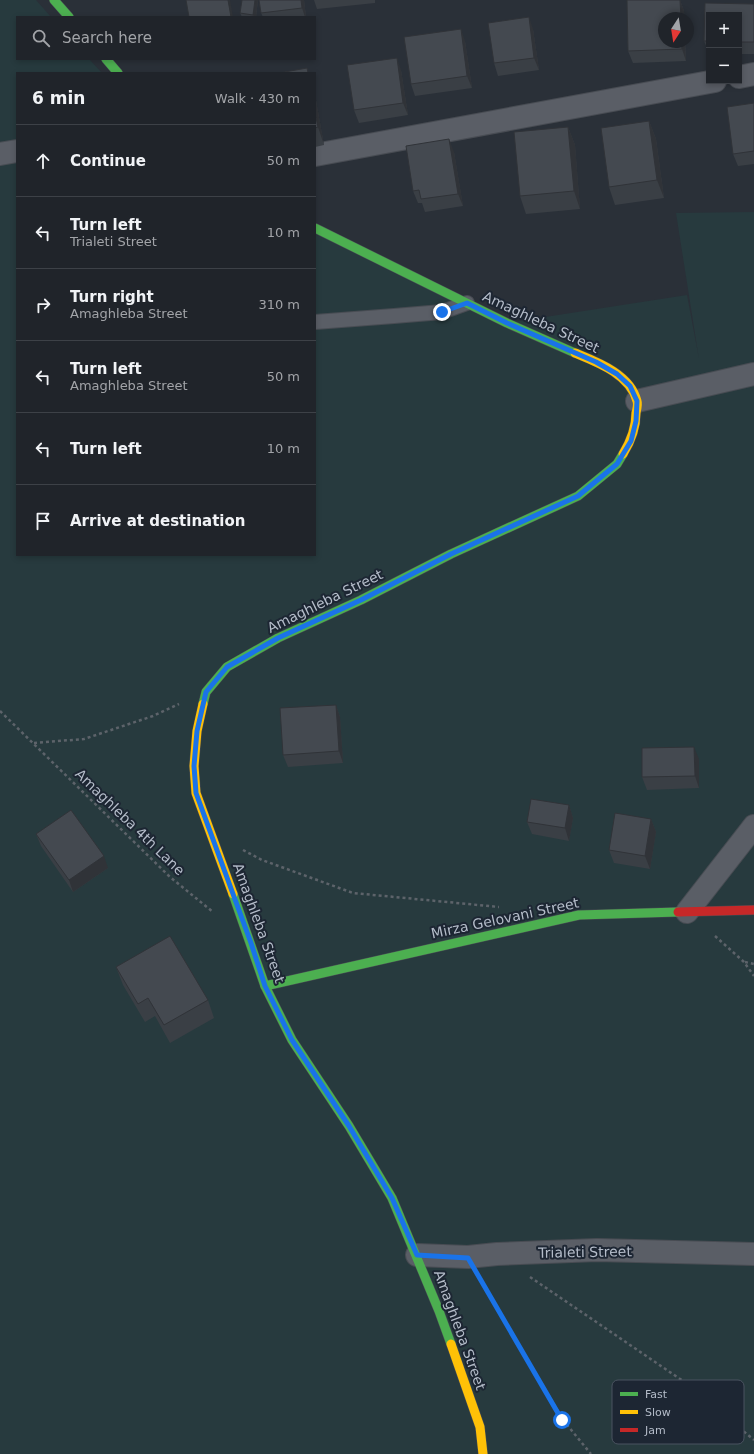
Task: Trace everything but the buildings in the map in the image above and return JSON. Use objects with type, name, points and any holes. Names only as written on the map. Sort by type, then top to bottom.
[{"type":"street","points":[[54,0],[68,16]]},
{"type":"street","points":[[107,60],[117,72]]},
{"type":"street","points":[[742,76],[754,74]]},
{"type":"street","points":[[316,155],[706,83]]},
{"type":"street","points":[[0,154],[16,151]]},
{"type":"street","name":"Amaghleba Street","points":[[316,228],[507,323],[596,362],[617,374],[630,386],[637,401],[636,421],[631,441],[617,464],[578,496],[451,554],[361,600],[278,638],[227,667],[206,692],[197,731],[194,766],[196,793],[265,986],[292,1040],[349,1126],[392,1198],[439,1310],[480,1426],[483,1454]]},
{"type":"street","points":[[637,401],[754,374]]},
{"type":"street","points":[[687,912],[754,826]]},
{"type":"street","name":"Mirza Gelovani Street","points":[[265,986],[579,915],[754,910]]},
{"type":"street","name":"Trialeti Street","points":[[417,1255],[468,1258],[497,1254],[597,1250],[754,1254]]},
{"type":"lane","points":[[316,322],[442,312],[467,303]]},
{"type":"path","points":[[34,744],[84,739],[153,716],[206,692]]},
{"type":"path","name":"Amaghleba 4th Lane","points":[[0,711],[170,876],[216,914]]},
{"type":"path","points":[[211,833],[262,860],[353,893],[500,907]]},
{"type":"path","points":[[687,912],[744,962],[754,976]]},
{"type":"path","points":[[744,962],[754,964]]},
{"type":"path","points":[[468,1258],[562,1420],[591,1454]]},
{"type":"path","points":[[529,1277],[682,1380]]},
{"type":"path","points":[[744,1432],[754,1440]]},
{"type":"green space","points":[[0,0],[36,0],[50,16],[16,16],[16,60],[90,60],[101,72],[16,72],[16,556],[316,556],[316,228],[507,323],[687,295],[699,359],[676,213],[754,212],[754,1454],[0,1454]]},
{"type":"traffic: fast","points":[[54,0],[68,16]]},
{"type":"traffic: fast","points":[[107,60],[117,72]]},
{"type":"traffic: fast","points":[[316,228],[507,323],[575,353]]},
{"type":"traffic: fast","points":[[203,704],[206,692],[227,667],[278,638],[361,600],[451,554],[578,496],[617,464],[623,454]]},
{"type":"traffic: fast","points":[[233,894],[265,986],[292,1040],[349,1126],[392,1198],[439,1311],[451,1344]]},
{"type":"traffic: fast","points":[[265,986],[579,915],[678,912]]},
{"type":"traffic: slow","points":[[575,353],[612,370],[627,383],[633,392],[637,401],[635,424],[631,439],[623,454]]},
{"type":"traffic: slow","points":[[203,704],[197,731],[194,766],[196,793],[233,894]]},
{"type":"traffic: slow","points":[[451,1344],[480,1427],[483,1454]]},
{"type":"traffic: jam","points":[[678,912],[754,910]]},
{"type":"route","points":[[442,312],[467,303],[507,323],[596,362],[617,374],[630,386],[637,401],[636,421],[631,441],[617,464],[578,496],[451,554],[361,600],[278,638],[227,667],[206,692],[197,731],[194,766],[196,793],[251,943],[265,986],[292,1040],[349,1126],[392,1198],[417,1255],[468,1258],[562,1420]]}]
